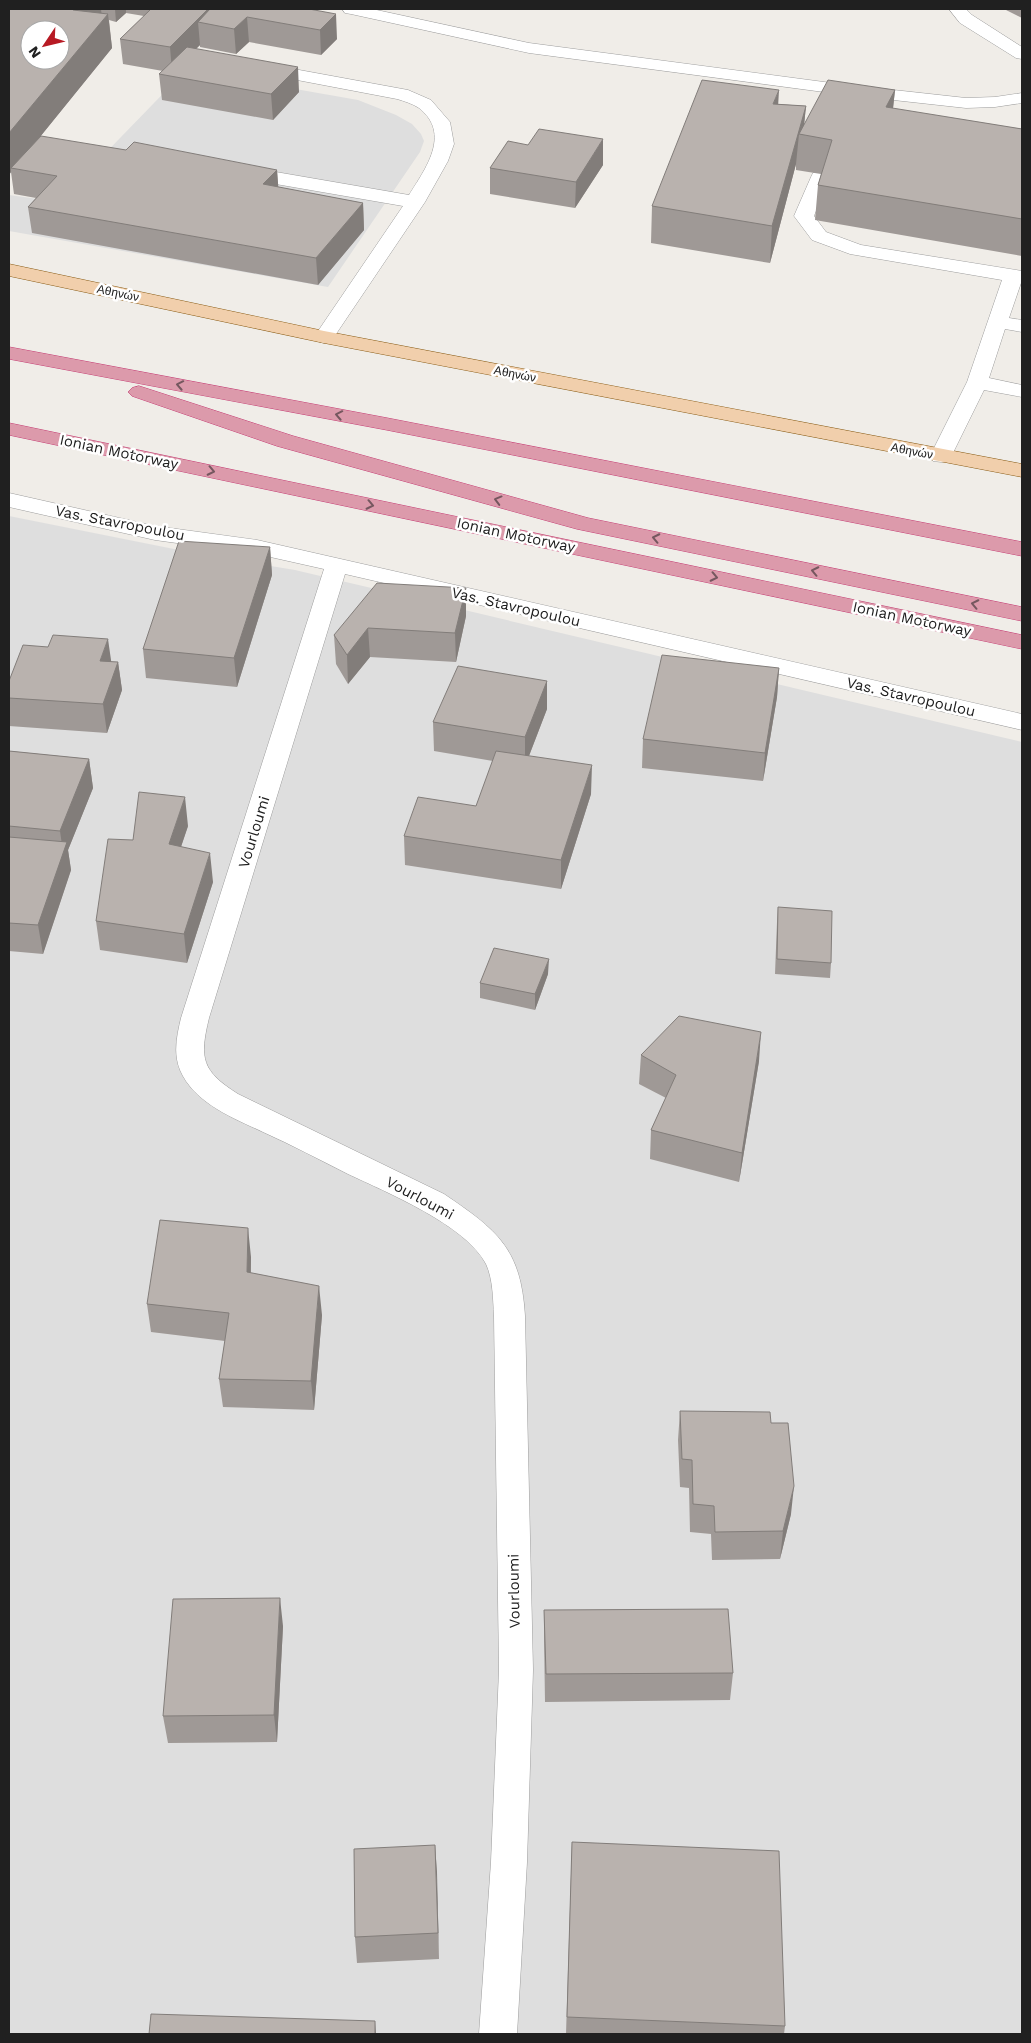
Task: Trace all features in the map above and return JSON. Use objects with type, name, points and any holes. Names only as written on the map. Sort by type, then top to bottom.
[{"type":"highway","name":"Ionian Motorway","points":[[9,353],[387,424],[1022,549]]},
{"type":"highway","name":"Ionian Motorway","points":[[38,359],[285,441],[585,524],[1022,614]]},
{"type":"highway","name":"Ionian Motorway","points":[[9,429],[1022,642]]},
{"type":"main road","name":"Αθηνών","points":[[12,271],[324,337],[1022,472]]},
{"type":"street","points":[[351,9],[433,29],[520,46],[840,89],[966,102],[995,102],[1022,98]]},
{"type":"street","points":[[957,9],[966,19],[1022,54]]},
{"type":"street","points":[[240,64],[393,92],[425,104],[441,122],[445,144],[439,161],[324,337]]},
{"type":"street","points":[[219,168],[414,202]]},
{"type":"street","points":[[820,177],[804,216],[819,236],[857,250],[1018,276],[997,322],[977,382],[941,456]]},
{"type":"street","points":[[997,322],[1022,326]]},
{"type":"street","points":[[977,382],[1022,391]]},
{"type":"street","name":"Vas. Stavropoulou","points":[[9,500],[155,532],[257,547],[1022,722]]},
{"type":"street","name":"Vourloumi","points":[[336,566],[190,1036],[190,1059],[198,1077],[221,1096],[265,1120],[434,1202],[458,1218],[481,1237],[494,1253],[504,1271],[508,1296],[510,1342],[516,1670],[509,1862],[498,2034]]},
{"type":"shaded area","points":[[186,70],[358,100],[396,115],[412,124],[421,134],[424,141],[420,152],[328,287],[9,231],[9,195],[46,200],[89,170]]},
{"type":"shaded area","points":[[9,516],[204,555],[295,570],[1022,742],[1022,2034],[9,2034]]},
{"type":"building","points":[[9,9],[74,9],[108,14],[70,60],[70,20],[20,20],[20,70],[61,70],[9,133]]},
{"type":"building","points":[[151,9],[208,9],[170,47],[120,39]]},
{"type":"building","points":[[210,9],[309,9],[336,14],[320,30],[247,17],[234,29],[198,22]]},
{"type":"building","points":[[187,47],[298,67],[271,94],[159,74]]},
{"type":"building","points":[[702,80],[779,90],[773,104],[806,106],[772,226],[652,206]]},
{"type":"building","points":[[828,80],[895,90],[886,107],[1022,129],[1022,219],[818,185],[832,140],[799,134]]},
{"type":"building","points":[[539,129],[603,139],[576,182],[490,168],[508,141],[528,145]]},
{"type":"building","points":[[41,136],[126,150],[134,142],[277,170],[263,184],[363,203],[316,258],[28,207],[57,176],[11,168]]},
{"type":"building","points":[[179,541],[270,547],[234,658],[143,649]]},
{"type":"building","points":[[377,583],[466,588],[455,633],[368,628],[347,655],[334,635]]},
{"type":"building","points":[[53,635],[108,639],[100,661],[118,662],[103,704],[9,698],[9,681],[23,645],[48,647]]},
{"type":"building","points":[[662,655],[779,668],[765,753],[643,739]]},
{"type":"building","points":[[458,666],[547,681],[525,737],[433,722]]},
{"type":"building","points":[[9,751],[89,759],[60,831],[9,826]]},
{"type":"building","points":[[496,751],[592,765],[561,860],[404,836],[418,797],[476,806]]},
{"type":"building","points":[[139,792],[185,797],[169,844],[210,853],[184,934],[96,921],[108,839],[133,840]]},
{"type":"building","points":[[9,837],[67,842],[38,925],[9,923]]},
{"type":"building","points":[[778,907],[832,911],[831,963],[777,959]]},
{"type":"building","points":[[494,948],[549,959],[535,994],[480,983]]},
{"type":"building","points":[[679,1016],[761,1032],[742,1153],[651,1130],[676,1075],[641,1055]]},
{"type":"building","points":[[160,1220],[248,1228],[247,1272],[319,1286],[311,1381],[219,1379],[229,1313],[147,1304]]},
{"type":"building","points":[[680,1411],[770,1412],[771,1423],[788,1423],[794,1486],[783,1531],[715,1532],[714,1506],[693,1504],[692,1460],[682,1459]]},
{"type":"building","points":[[280,1598],[274,1715],[163,1716],[173,1599]]},
{"type":"building","points":[[728,1609],[733,1673],[546,1674],[544,1610]]},
{"type":"building","points":[[572,1842],[779,1851],[785,2026],[567,2017]]},
{"type":"building","points":[[435,1845],[438,1933],[355,1937],[354,1849]]},
{"type":"building","points":[[151,2014],[375,2021],[375,2034],[149,2034]]}]
